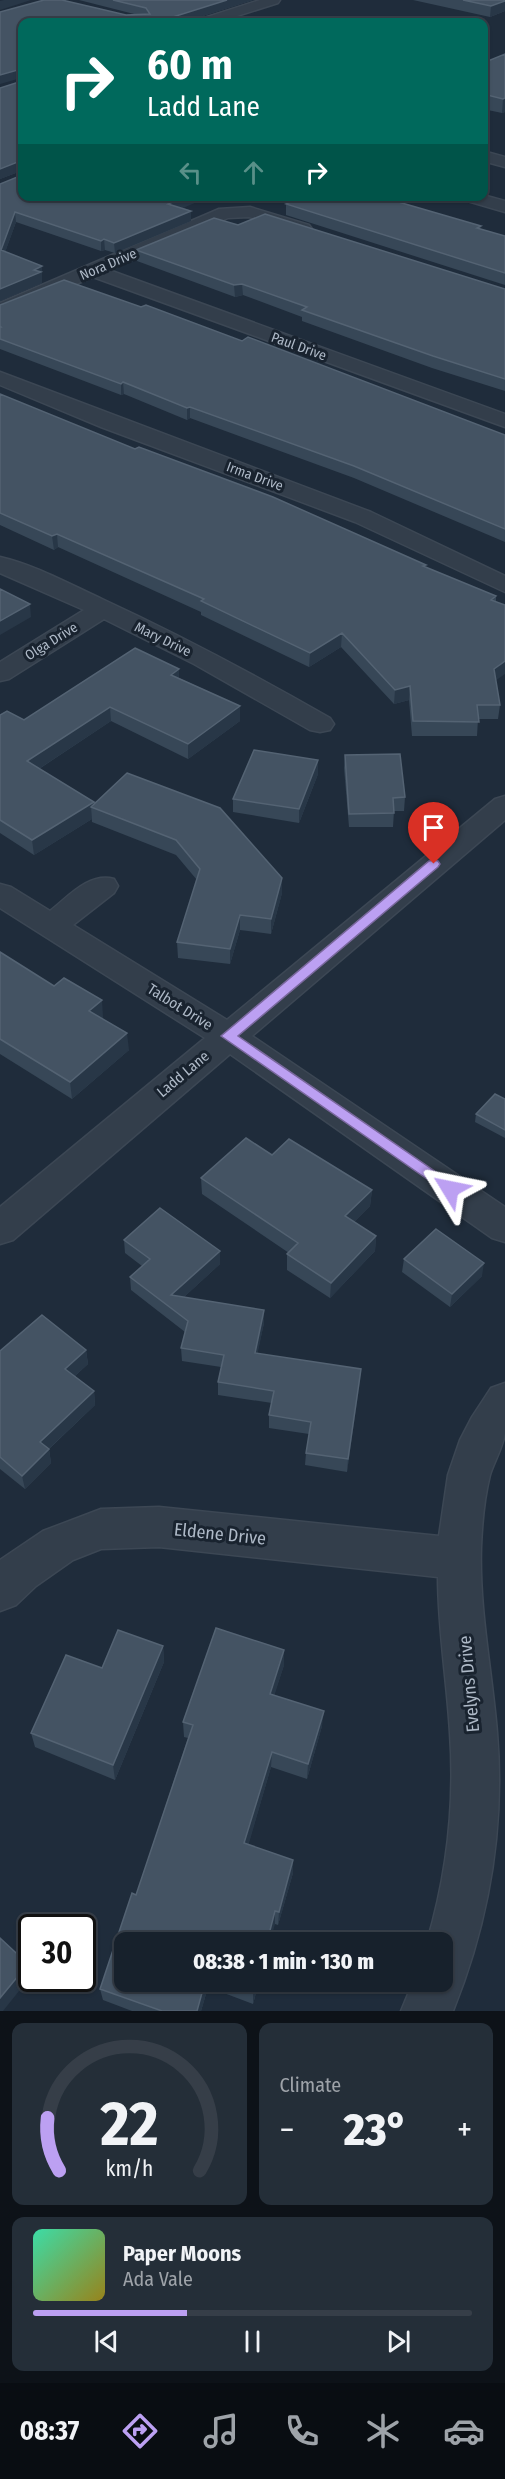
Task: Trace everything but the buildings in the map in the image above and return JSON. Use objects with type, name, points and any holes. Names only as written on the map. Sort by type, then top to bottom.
[{"type":"street","points":[[218,18],[273,0]]},
{"type":"street","points":[[488,157],[505,162]]},
{"type":"street","points":[[486,201],[505,207]]},
{"type":"street","name":"Nora Drive","points":[[0,310],[232,212],[250,213],[318,234]]},
{"type":"street","name":"Paul Drive","points":[[92,270],[505,421]]},
{"type":"street","name":"Irma Drive","points":[[0,378],[109,422],[353,513],[505,585]]},
{"type":"street","name":"Mary Drive","points":[[0,564],[103,609],[229,672],[320,724]]},
{"type":"street","name":"Olga Drive","points":[[0,673],[103,609]]},
{"type":"street","name":"Ladd Lane","points":[[0,1229],[505,805]]},
{"type":"street","points":[[50,926],[104,886]]},
{"type":"street","name":"Talbot Drive","points":[[0,894],[228,1036],[505,1227]]},
{"type":"street","name":"Evelyns Drive","points":[[453,1934],[468,1882],[476,1813],[474,1737],[459,1559],[461,1518],[474,1458],[482,1436],[505,1401]]},
{"type":"street","name":"Eldene Drive","points":[[0,1590],[20,1571],[58,1545],[101,1529],[159,1527],[459,1559]]},
{"type":"street","points":[[427,2011],[435,1992]]},
{"type":"route","points":[[434,864],[228,1036],[450,1189]]}]
